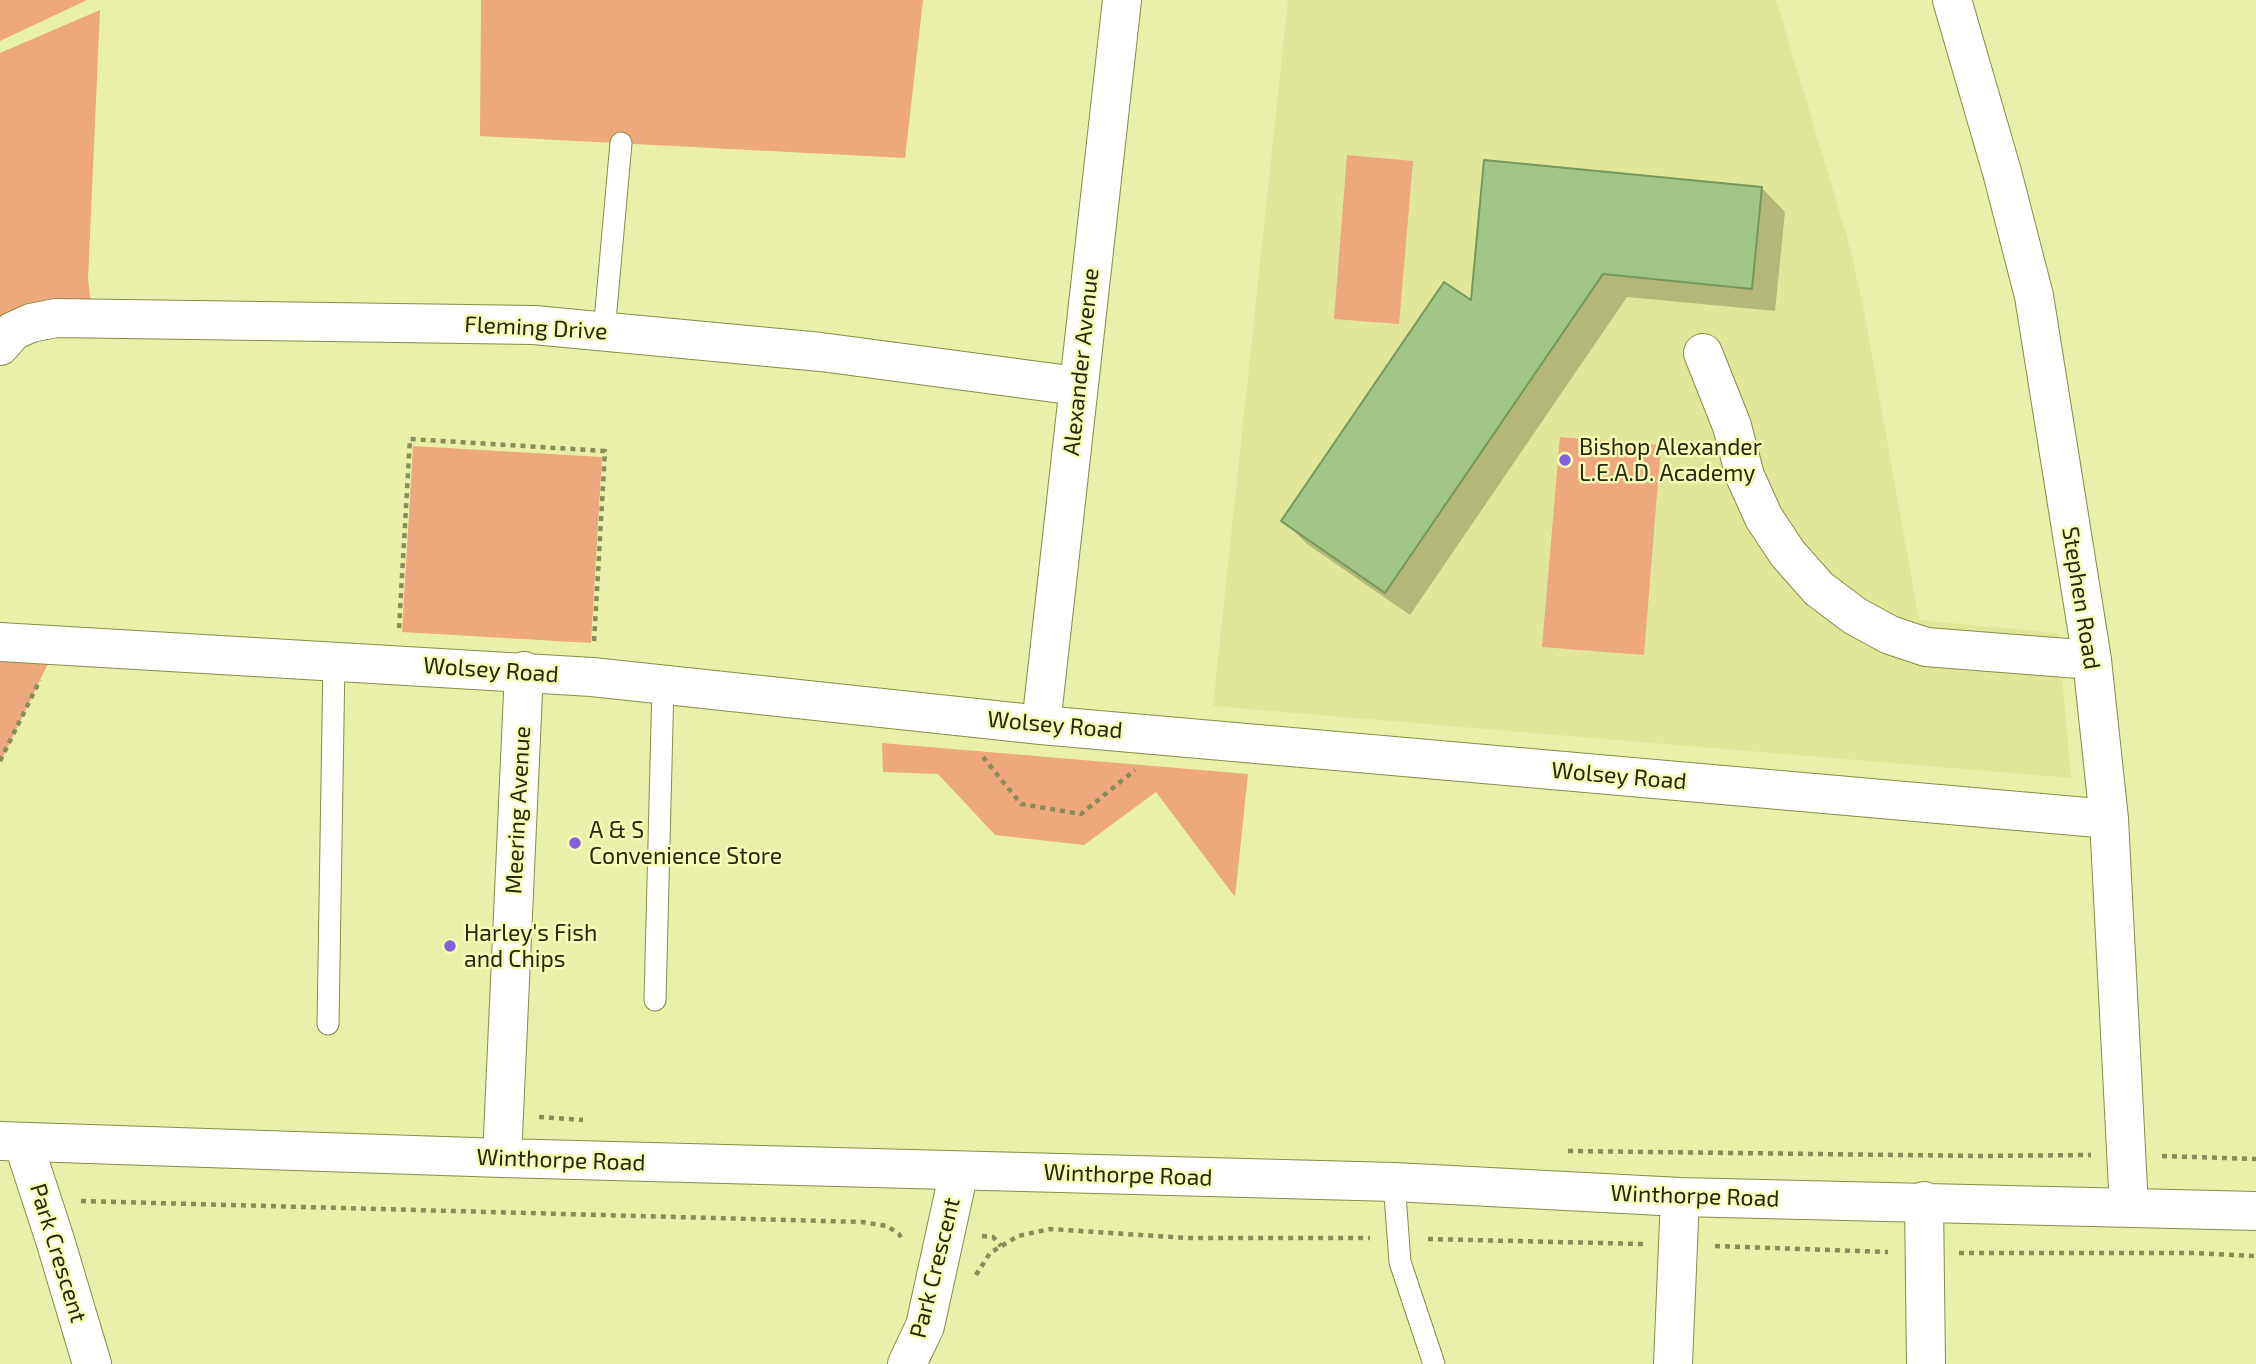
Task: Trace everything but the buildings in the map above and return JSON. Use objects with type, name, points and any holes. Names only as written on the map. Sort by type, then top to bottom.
[{"type":"street","name":"Alexander Avenue","points":[[1041,725],[1122,0]]},
{"type":"street","name":"Stephen Road","points":[[1952,0],[2003,172],[2034,296],[2092,660],[2109,819],[2129,1208]]},
{"type":"street","name":"Fleming Drive","points":[[0,346],[13,331],[31,323],[56,318],[534,325],[821,352],[1077,386]]},
{"type":"street","points":[[1703,353],[1732,426],[1745,476],[1764,519],[1788,554],[1819,589],[1855,616],[1890,635],[1926,647],[2092,660]]},
{"type":"street","name":"Wolsey Road","points":[[0,642],[524,671],[1041,725],[2109,819]]},
{"type":"street","name":"Meering Avenue","points":[[502,1158],[524,671]]},
{"type":"street","name":"Winthorpe Road","points":[[12,1142],[1394,1182],[1680,1197],[2256,1211]]},
{"type":"street","name":"Park Crescent","points":[[12,1142],[55,1240],[92,1364]]},
{"type":"street","name":"Park Crescent","points":[[906,1364],[925,1326],[959,1171]]},
{"type":"street","points":[[1673,1364],[1680,1197]]},
{"type":"street","points":[[1924,1201],[1926,1364]]},
{"type":"lane","points":[[604,332],[621,143]]},
{"type":"lane","points":[[328,1024],[334,660]]},
{"type":"lane","points":[[655,1000],[663,685]]},
{"type":"lane","points":[[1394,1182],[1400,1262],[1434,1364]]},
{"type":"path","points":[[397,664],[410,439],[605,451],[592,677]]},
{"type":"path","points":[[0,761],[57,645]]},
{"type":"path","points":[[949,715],[1021,804],[1081,814],[1176,737]]},
{"type":"path","points":[[70,1201],[862,1222],[887,1226],[899,1234],[903,1241]]},
{"type":"path","points":[[972,1280],[990,1253],[1018,1236],[1050,1229],[1188,1238],[1398,1238],[1924,1253],[2182,1253],[2256,1256]]},
{"type":"shaded area","points":[[0,0],[87,0],[0,41]]},
{"type":"shaded area","points":[[481,0],[923,0],[905,158],[480,136]]},
{"type":"shaded area","name":"Bishop Alexander L.E.A.D. Academy","points":[[1288,0],[1776,0],[1847,237],[1862,300],[1919,620],[2058,633],[2071,778],[1213,706]]},
{"type":"shaded area","points":[[100,10],[88,279],[93,318],[0,346],[0,53]]},
{"type":"shaded area","points":[[1347,155],[1413,161],[1399,324],[1334,319]]},
{"type":"shaded area","points":[[1560,437],[1661,445],[1644,655],[1542,647]]},
{"type":"shaded area","points":[[413,446],[602,457],[591,643],[402,632]]},
{"type":"shaded area","points":[[0,642],[57,645],[1,761],[0,761]]},
{"type":"shaded area","points":[[882,743],[1248,774],[1235,897],[1156,792],[1084,845],[995,835],[938,774],[883,772]]},
{"type":"place","name":"Bishop Alexander L.E.A.D. Academy","points":[[1565,460]]},
{"type":"place","name":"A & S Convenience Store","points":[[575,843]]},
{"type":"place","name":"Harley's Fish and Chips","points":[[450,946]]}]
